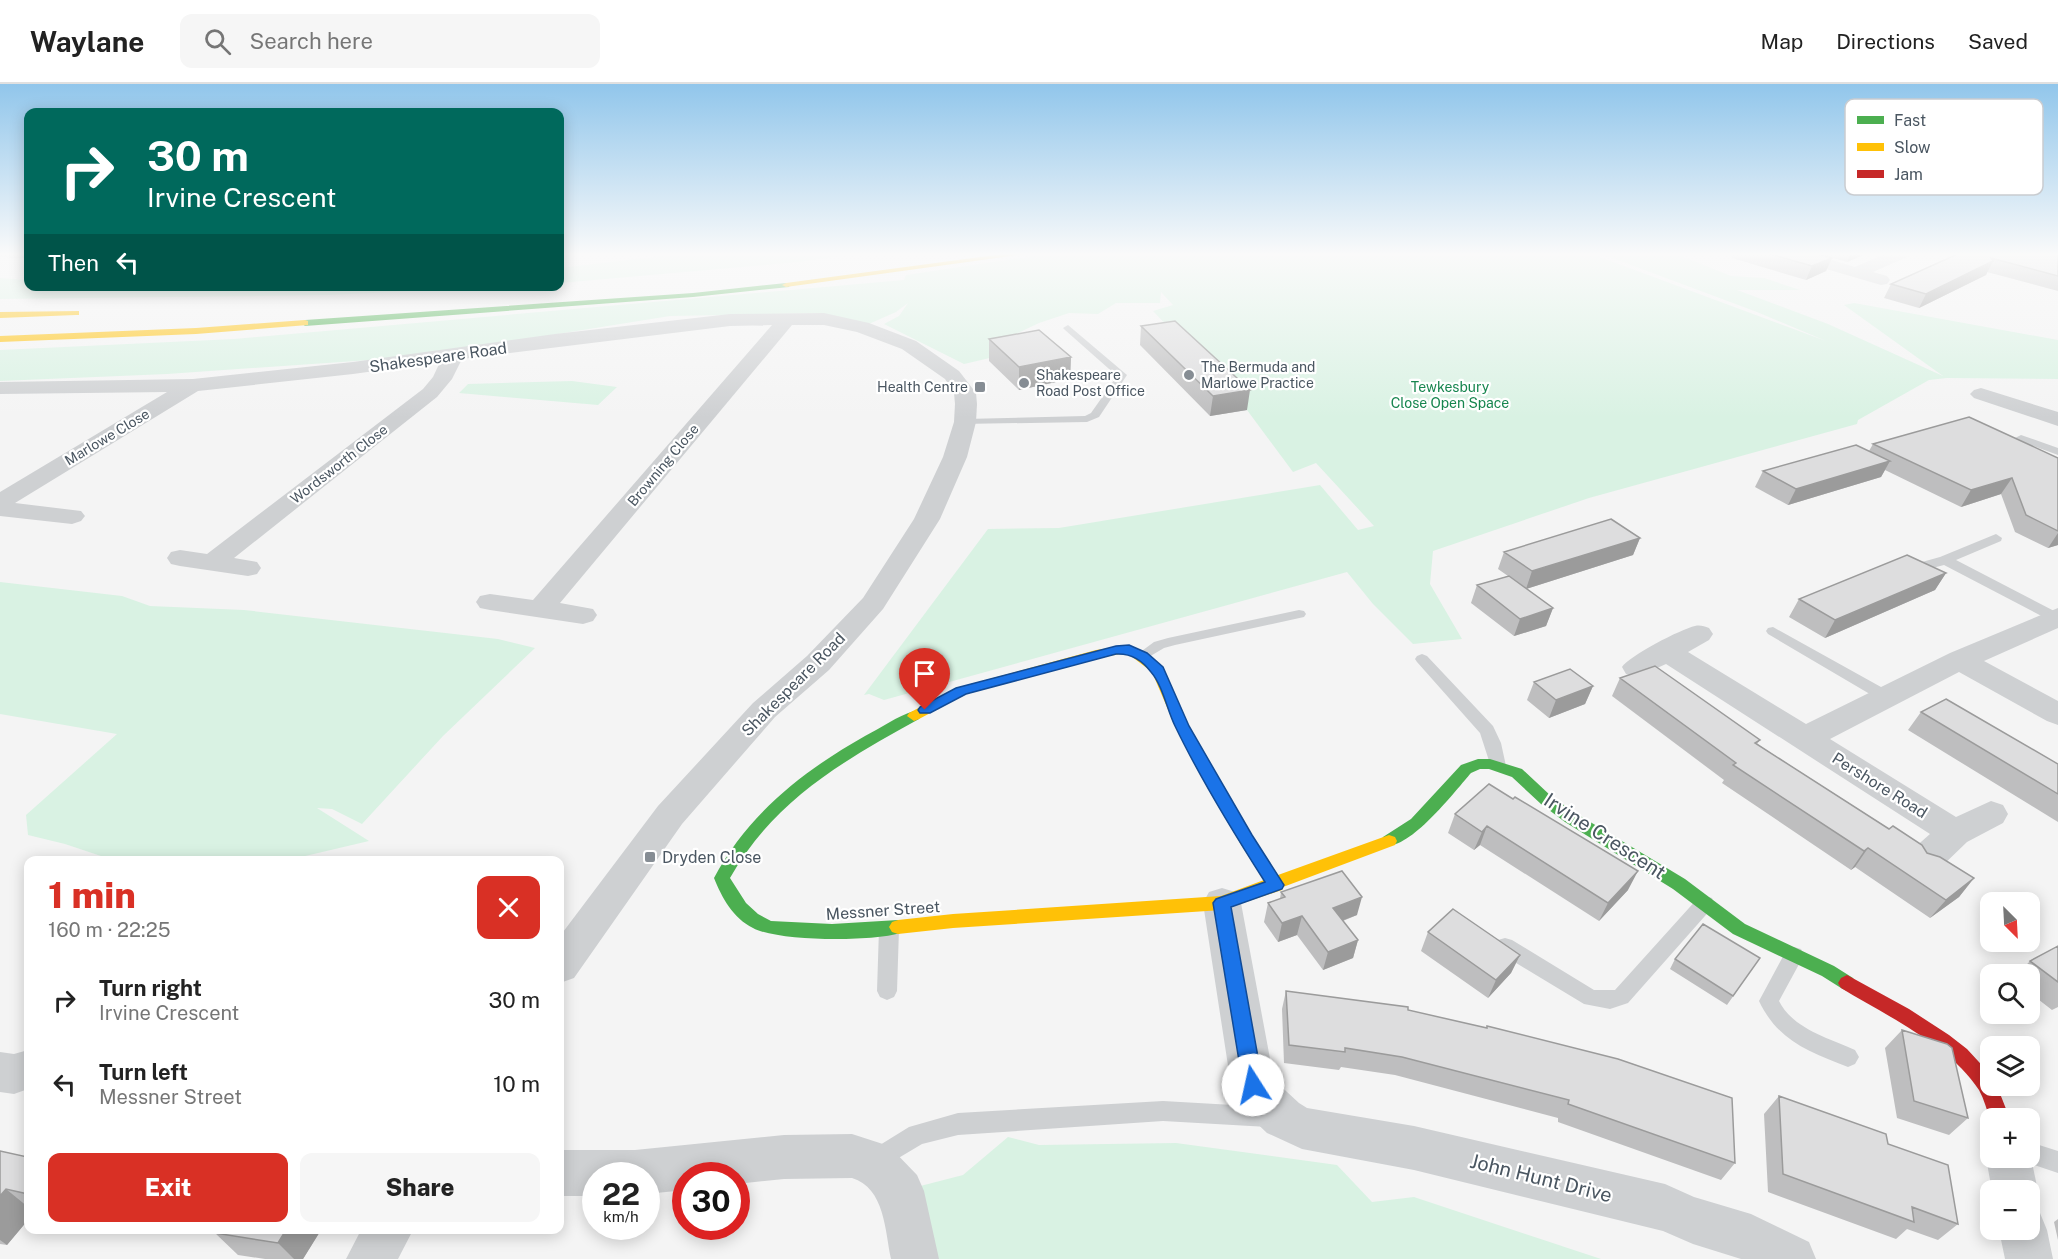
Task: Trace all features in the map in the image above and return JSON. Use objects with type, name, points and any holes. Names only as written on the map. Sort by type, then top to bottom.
[{"type":"main road","points":[[0,337],[196,331],[516,308]]},
{"type":"main road","points":[[0,310],[46,313]]},
{"type":"main road","points":[[0,315],[92,312]]},
{"type":"main road","name":"Messner Street","points":[[1142,656],[1129,649],[1096,654],[961,691],[951,696],[889,729],[804,781],[749,832],[722,878],[728,893],[745,914],[769,927],[816,932],[863,932],[953,921],[1222,903]]},
{"type":"main road","points":[[1142,656],[1158,670],[1182,726],[1246,839],[1276,885]]},
{"type":"main road","points":[[1222,903],[1276,885],[1397,837],[1417,823],[1466,769],[1478,764],[1498,766]]},
{"type":"main road","name":"Irvine Crescent","points":[[1498,766],[1517,773],[1546,800],[1571,818],[1679,884],[1739,929],[1872,996],[1935,1036],[1965,1059],[1986,1083],[1996,1108]]},
{"type":"street","name":"Shakespeare Road","points":[[0,388],[193,385],[453,356],[649,328],[730,320],[787,319],[824,319],[878,332],[926,355],[952,375],[960,384],[966,404],[965,422],[955,457],[927,519],[873,603],[818,663],[764,710],[670,814],[564,960]]},
{"type":"street","name":"Browning Close","points":[[539,610],[787,319]]},
{"type":"street","name":"Wordsworth Close","points":[[213,562],[430,393],[442,379],[453,356]]},
{"type":"street","name":"Marlowe Close","points":[[0,502],[11,489],[193,385]]},
{"type":"street","points":[[1992,393],[2058,419]]},
{"type":"street","points":[[0,509],[72,516]]},
{"type":"street","points":[[180,558],[248,568]]},
{"type":"street","points":[[490,602],[583,615]]},
{"type":"street","points":[[1804,738],[1960,660],[2057,618]]},
{"type":"street","points":[[1637,667],[1665,650],[1699,634]]},
{"type":"street","name":"Pershore Road","points":[[1665,650],[1956,832]]},
{"type":"street","points":[[1960,660],[2058,714]]},
{"type":"street","points":[[1926,859],[1956,832],[1991,814]]},
{"type":"street","points":[[1222,903],[1253,1085],[1261,1099],[1283,1118]]},
{"type":"street","points":[[0,1072],[14,1074],[24,1071]]},
{"type":"street","name":"John Hunt Drive","points":[[1283,1118],[1302,1128],[1414,1148],[1665,1208],[1693,1220],[1751,1238],[1792,1259]]},
{"type":"street","points":[[564,1173],[635,1173],[805,1156],[852,1156],[873,1162],[901,1191],[915,1259]]},
{"type":"street","points":[[370,1259],[386,1234]]},
{"type":"street","points":[[2025,1240],[2029,1259]]},
{"type":"lane","points":[[965,422],[1087,419],[1095,415],[1122,375],[1068,328]]},
{"type":"lane","points":[[2021,438],[2058,452]]},
{"type":"lane","points":[[1905,571],[1945,560],[1996,538]]},
{"type":"lane","points":[[1945,560],[2057,618]]},
{"type":"lane","points":[[1142,656],[1159,645],[1173,641],[1299,614]]},
{"type":"lane","points":[[1773,631],[1886,696]]},
{"type":"lane","points":[[1422,659],[1487,730],[1498,766]]},
{"type":"lane","points":[[1485,933],[1591,998],[1610,1000],[1622,997],[1705,903]]},
{"type":"lane","points":[[887,991],[890,929]]},
{"type":"lane","points":[[1794,955],[1769,1001],[1772,1009],[1791,1030],[1848,1057]]},
{"type":"lane","points":[[873,1162],[917,1135],[958,1124],[1163,1111],[1283,1118]]},
{"type":"lane","points":[[2040,1156],[2058,1162]]},
{"type":"green space","points":[[588,308],[902,308],[862,327],[822,313],[670,316],[414,357],[167,374],[0,381],[0,350],[234,339]]},
{"type":"green space","points":[[905,308],[1108,308],[1098,314],[1069,313],[1039,323],[1016,334],[1015,346],[994,357],[964,364],[884,324],[899,316]]},
{"type":"green space","name":"Tewkesbury Close Open Space","points":[[1164,308],[1737,308],[1826,341],[1746,308],[1785,308],[1828,324],[1943,376],[1848,308],[1881,308],[2058,340],[2058,379],[1947,378],[1929,380],[1858,420],[1857,424],[1589,498],[1433,551],[1430,584],[1462,639],[1413,644],[1373,604],[1347,572],[884,700],[869,694],[864,695],[988,529],[1059,528],[1320,485],[1358,530],[1374,526],[1316,463],[1293,472],[1247,410],[1153,311]]},
{"type":"green space","points":[[572,381],[617,387],[598,405],[459,393],[468,384]]},
{"type":"green space","points":[[0,582],[122,596],[150,606],[244,610],[498,639],[535,648],[443,736],[362,824],[332,809],[317,808],[369,841],[305,856],[101,856],[28,835],[26,815],[117,734],[0,714]]},
{"type":"green space","points":[[1008,1137],[1039,1145],[1176,1143],[1337,1165],[1372,1202],[1414,1197],[1601,1259],[915,1259],[901,1191],[963,1175]]},
{"type":"building","points":[[1175,321],[1250,390],[1213,396],[1141,326]]},
{"type":"building","points":[[1039,330],[1071,357],[1019,367],[989,339]]},
{"type":"building","points":[[1969,417],[2058,458],[2058,531],[2026,515],[2012,478],[1971,490],[1873,444]]},
{"type":"building","points":[[1856,445],[1890,461],[1796,489],[1763,471]]},
{"type":"building","points":[[1611,519],[1640,538],[1532,571],[1504,552]]},
{"type":"building","points":[[1907,555],[1946,573],[1835,620],[1799,599]]},
{"type":"building","points":[[1509,576],[1553,608],[1520,619],[1477,585]]},
{"type":"building","points":[[1655,666],[1760,740],[1755,743],[1889,829],[1893,826],[1922,845],[1927,853],[1940,857],[1974,878],[1946,900],[1868,848],[1864,851],[1733,765],[1736,763],[1620,678]]},
{"type":"building","points":[[1570,669],[1593,686],[1556,700],[1534,682]]},
{"type":"building","points":[[1946,699],[2058,764],[2058,794],[1921,712]]},
{"type":"building","points":[[1489,784],[1513,799],[1515,797],[1638,871],[1608,903],[1487,826],[1482,832],[1455,814]]},
{"type":"building","points":[[1342,871],[1362,897],[1333,908],[1358,940],[1328,952],[1302,916],[1282,923],[1268,903],[1285,897],[1281,892]]},
{"type":"building","points":[[1453,909],[1520,955],[1496,980],[1428,932]]},
{"type":"building","points":[[1703,924],[1760,958],[1733,996],[1675,959]]},
{"type":"building","points":[[2058,946],[2058,982],[2040,968],[2040,964],[2030,961]]},
{"type":"building","points":[[1286,991],[1408,1007],[1408,1010],[1487,1028],[1487,1026],[1618,1059],[1732,1098],[1735,1163],[1568,1104],[1569,1100],[1402,1057],[1345,1048],[1345,1052],[1289,1045]]},
{"type":"building","points":[[1902,1030],[1947,1044],[1952,1048],[1968,1118],[1914,1101]]},
{"type":"building","points":[[1779,1096],[1886,1134],[1888,1144],[1948,1165],[1958,1224],[1912,1207],[1914,1222],[1783,1174]]},
{"type":"building","points":[[0,1151],[24,1156],[24,1193],[6,1189],[0,1196]]},
{"type":"building","points":[[221,1234],[284,1234],[278,1243]]},
{"type":"traffic: fast","points":[[305,323],[515,308]]},
{"type":"traffic: fast","points":[[898,927],[832,931],[768,927],[752,919],[740,908],[722,878],[738,850],[757,825],[779,803],[830,764],[914,716]]},
{"type":"traffic: fast","points":[[1389,841],[1417,823],[1466,769],[1478,764],[1490,764],[1517,773],[1546,800],[1571,818],[1679,884],[1739,929],[1828,971],[1847,983]]},
{"type":"traffic: slow","points":[[0,315],[76,313]]},
{"type":"traffic: slow","points":[[0,339],[196,331],[305,323]]},
{"type":"traffic: slow","points":[[914,716],[961,691],[1096,654],[1129,649],[1142,656],[1158,670],[1182,726],[1246,839],[1276,885]]},
{"type":"traffic: slow","points":[[898,927],[953,921],[1222,903],[1389,841]]},
{"type":"traffic: jam","points":[[1847,983],[1923,1028],[1961,1055],[1986,1084],[1996,1108]]},
{"type":"place","name":"The Bermuda and Marlowe Practice","points":[[1189,375]]},
{"type":"place","name":"Shakespeare Road Post Office","points":[[1024,383]]},
{"type":"place","name":"Health Centre","points":[[980,387]]},
{"type":"place","name":"Dryden Close","points":[[650,857]]},
{"type":"route","points":[[925,710],[961,691],[1116,650],[1129,649],[1142,656],[1158,670],[1182,726],[1246,839],[1276,885],[1222,903],[1253,1085]]}]
